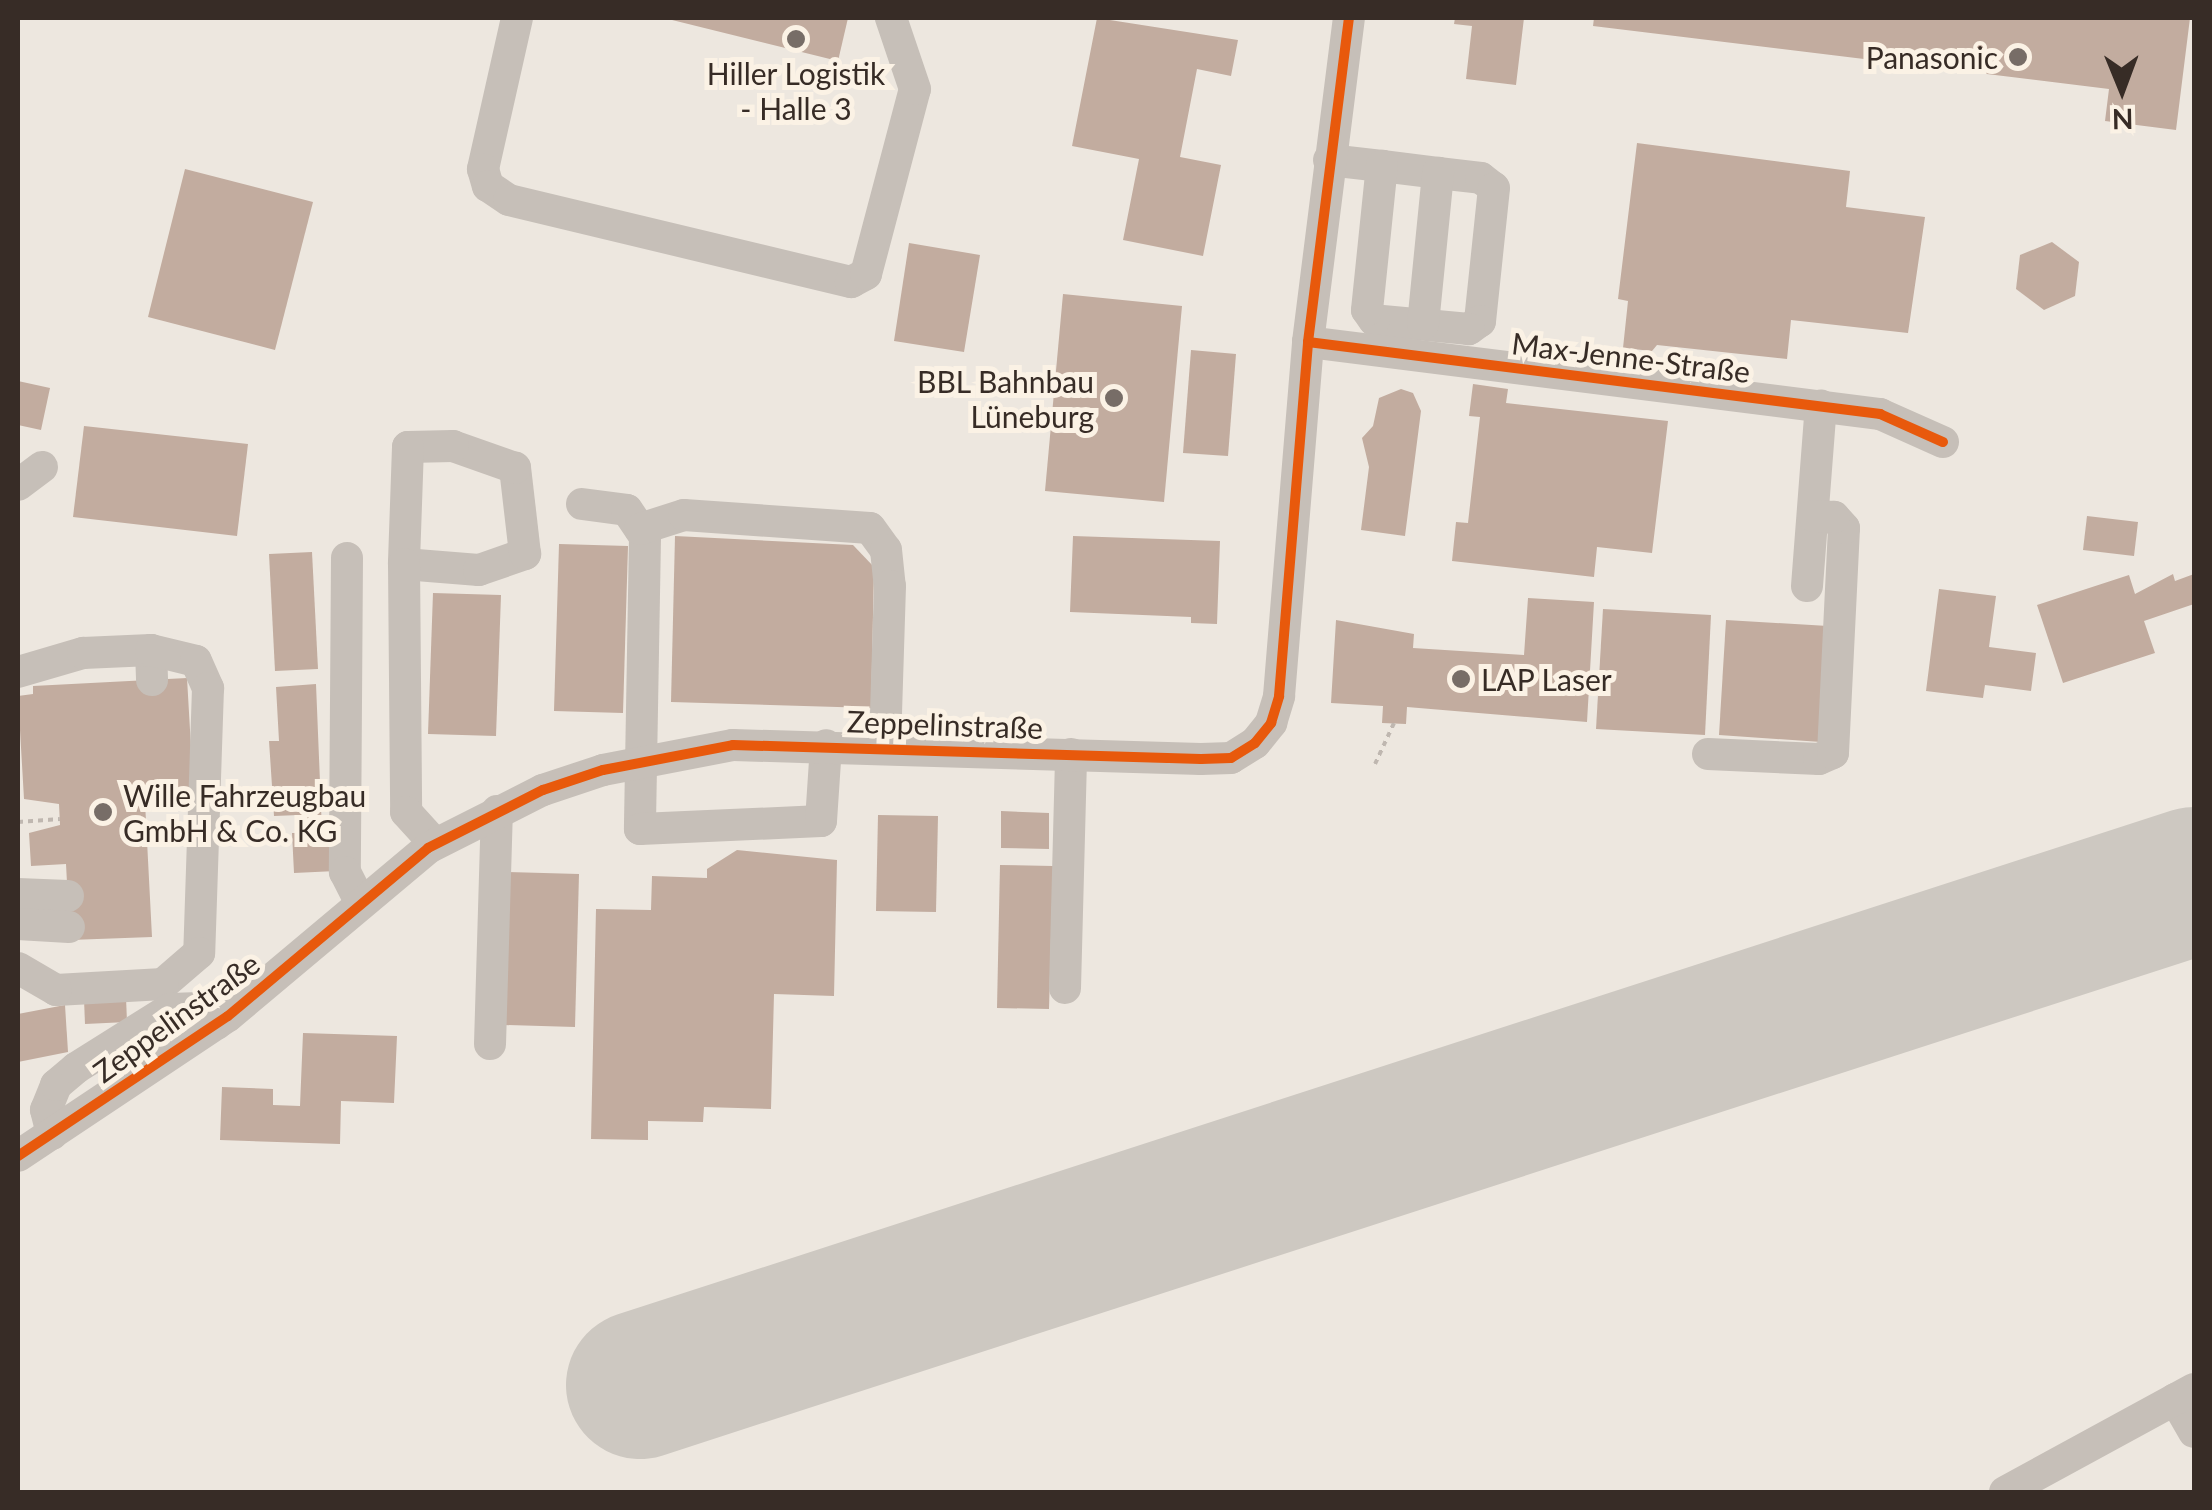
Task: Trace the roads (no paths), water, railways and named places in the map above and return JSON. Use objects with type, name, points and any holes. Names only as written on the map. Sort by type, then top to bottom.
[{"type":"street","points":[[517,18],[483,169],[488,186],[509,200],[850,282],[866,274],[915,89],[891,18]]},
{"type":"street","name":"Zeppelinstraße","points":[[18,1156],[216,1024],[435,844],[498,811],[642,760],[733,745],[1231,758],[1271,723],[1279,696],[1308,342],[1348,18]]},
{"type":"street","points":[[1328,160],[1382,166],[1481,178],[1494,188],[1480,321],[1469,329],[1374,320],[1367,310],[1382,166]]},
{"type":"street","points":[[1423,324],[1438,173]]},
{"type":"street","name":"Max-Jenne-Straße","points":[[1308,342],[1880,414],[1943,442]]},
{"type":"street","points":[[1807,586],[1821,406]]},
{"type":"street","points":[[404,564],[480,570],[525,554],[515,468],[453,446],[408,446],[404,564],[406,812],[435,844]]},
{"type":"street","points":[[582,504],[626,510],[646,537],[640,829],[822,821],[826,745]]},
{"type":"street","points":[[640,529],[684,515],[870,528],[886,550],[890,586],[885,747]]},
{"type":"street","points":[[1708,754],[1819,760],[1834,753],[1844,528],[1834,517],[1813,516]]},
{"type":"street","points":[[347,558],[345,872],[361,903]]},
{"type":"street","points":[[18,672],[196,661],[208,688],[199,953],[164,984],[56,990],[18,968]]},
{"type":"street","points":[[1064,988],[1071,754]]},
{"type":"street","points":[[490,1044],[498,811]]},
{"type":"street","points":[[18,878],[68,903]]},
{"type":"street","points":[[18,894],[68,903]]},
{"type":"street","points":[[18,910],[68,903]]},
{"type":"street","points":[[18,924],[68,903]]},
{"type":"street","points":[[2004,1492],[2185,1394],[2194,1432]]},
{"type":"place","name":"Hiller Logistik - Halle 3","points":[[796,39]]},
{"type":"place","name":"Panasonic","points":[[2018,57]]},
{"type":"place","name":"BBL Bahnbau Lüneburg","points":[[1114,398]]},
{"type":"place","name":"LAP Laser","points":[[1461,679]]},
{"type":"place","name":"Wille Fahrzeugbau GmbH & Co. KG","points":[[103,812]]}]
